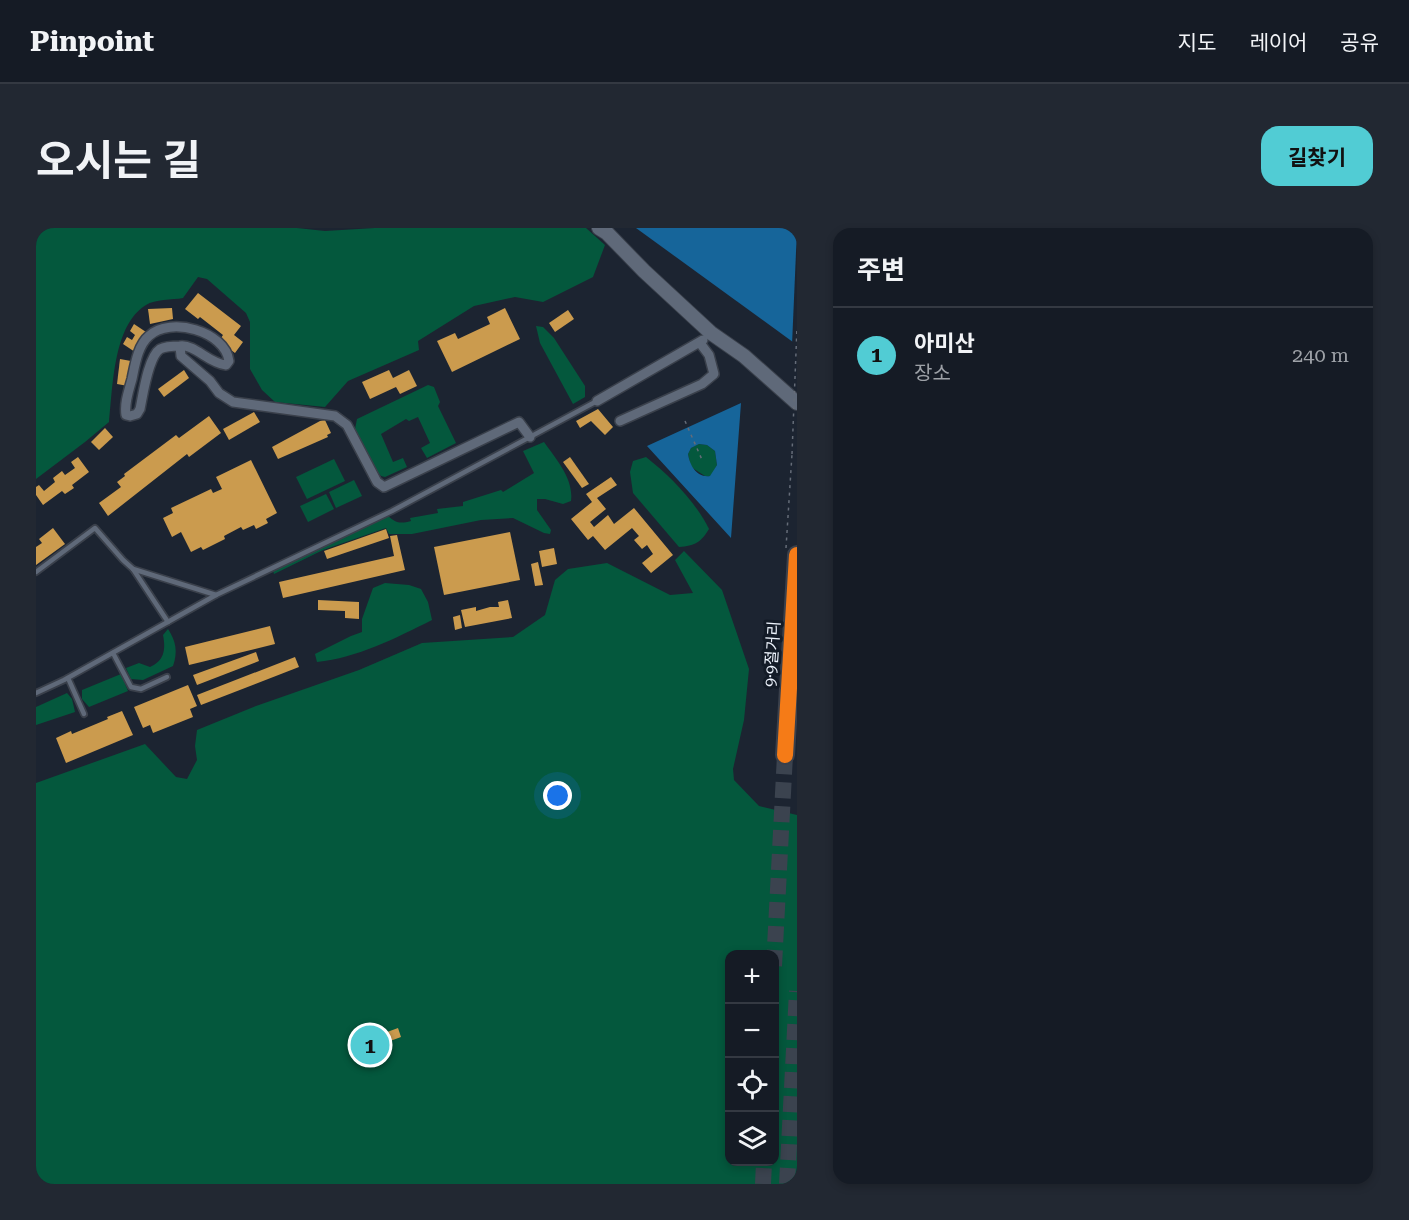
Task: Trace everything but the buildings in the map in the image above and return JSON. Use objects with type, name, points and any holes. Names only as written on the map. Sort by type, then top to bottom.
[{"type":"highway","name":"9·9절거리","points":[[785,755],[797,555]]},
{"type":"street","points":[[599,228],[607,233],[711,333],[744,356],[797,403]]},
{"type":"street","points":[[171,325],[183,326],[200,332],[217,342],[228,355],[229,361],[226,365],[218,364],[190,347],[180,346],[162,348],[156,353],[151,363],[138,414],[126,415],[125,408],[135,365],[143,342],[150,334],[171,325]]},
{"type":"street","points":[[597,400],[700,343],[711,333]]},
{"type":"street","points":[[620,421],[702,384],[714,374],[709,355],[700,343]]},
{"type":"street","points":[[180,346],[181,356],[210,381],[219,393],[233,402],[334,416],[341,420],[347,425],[377,482],[384,488],[519,422],[530,437]]},
{"type":"lane","points":[[36,693],[68,678],[216,595],[392,511],[597,400]]},
{"type":"lane","points":[[36,572],[95,528],[133,569],[168,622]]},
{"type":"lane","points":[[133,569],[216,595]]},
{"type":"lane","points":[[113,653],[131,687],[141,689],[167,677]]},
{"type":"lane","points":[[68,678],[84,714]]},
{"type":"path","points":[[792,454],[797,327]]},
{"type":"path","points":[[685,421],[703,462]]},
{"type":"green space","points":[[36,228],[297,228],[325,231],[375,228],[586,228],[605,245],[593,277],[543,302],[515,297],[474,306],[418,341],[419,350],[348,381],[325,407],[275,402],[262,390],[250,369],[250,322],[246,313],[207,279],[198,277],[183,298],[150,303],[135,314],[127,327],[117,358],[109,422],[36,479]]},
{"type":"green space","points":[[536,326],[543,327],[554,338],[585,386],[585,397],[573,404],[540,343]]},
{"type":"green space","points":[[428,385],[434,387],[440,402],[438,406],[456,443],[427,458],[421,448],[430,443],[418,417],[409,421],[406,419],[381,434],[393,462],[403,458],[407,467],[385,477],[381,476],[375,469],[355,429],[357,419]]},
{"type":"green space","points":[[544,442],[567,477],[571,493],[571,501],[563,504],[537,499],[537,510],[551,530],[550,534],[513,518],[481,520],[412,534],[389,534],[386,528],[323,550],[274,574],[273,571],[388,516],[398,522],[407,522],[411,521],[410,518],[438,513],[437,509],[463,506],[463,502],[501,490],[503,492],[534,473],[523,451]]},
{"type":"green space","points":[[699,444],[707,445],[715,451],[717,465],[711,476],[705,476],[691,467],[688,454],[691,448]]},
{"type":"green space","points":[[646,457],[681,490],[697,509],[709,529],[697,542],[679,547],[633,493],[630,472],[633,461]]},
{"type":"green space","points":[[334,459],[345,481],[307,499],[296,477]]},
{"type":"green space","points":[[354,480],[362,496],[336,508],[329,492]]},
{"type":"green space","points":[[326,494],[334,509],[308,522],[300,506]]},
{"type":"green space","points":[[684,551],[722,590],[749,669],[744,720],[733,769],[734,780],[759,806],[797,815],[797,1184],[36,1184],[36,783],[145,744],[176,777],[187,779],[197,760],[195,746],[197,730],[256,706],[359,670],[422,643],[513,637],[545,615],[555,580],[568,569],[607,563],[670,595],[693,593],[675,560]]},
{"type":"green space","points":[[385,583],[409,585],[421,589],[428,602],[432,620],[361,652],[317,662],[315,654],[362,632],[362,619],[373,588]]},
{"type":"green space","points":[[168,629],[175,647],[173,666],[143,680],[131,679],[126,668],[139,663],[150,667],[161,658],[164,650],[163,635]]},
{"type":"green space","points":[[121,674],[128,691],[89,707],[82,699],[82,690]]},
{"type":"green space","points":[[67,693],[72,699],[75,712],[36,725],[36,707]]},
{"type":"water","points":[[636,228],[791,228],[797,233],[797,345]]},
{"type":"water","points":[[741,403],[731,538],[647,446]],"holes":[[[699,444],[707,445],[715,451],[717,465],[710,476],[698,473],[690,463],[688,454],[691,448]]]},
{"type":"pier","points":[[797,229],[797,348],[792,345]]},
{"type":"tunnel","points":[[775,950],[785,755]]},
{"type":"tunnel","points":[[787,1184],[797,991]]},
{"type":"tunnel","points":[[763,1184],[764,1166]]},
{"type":"place","name":"아미산","points":[[370,1045]]}]
